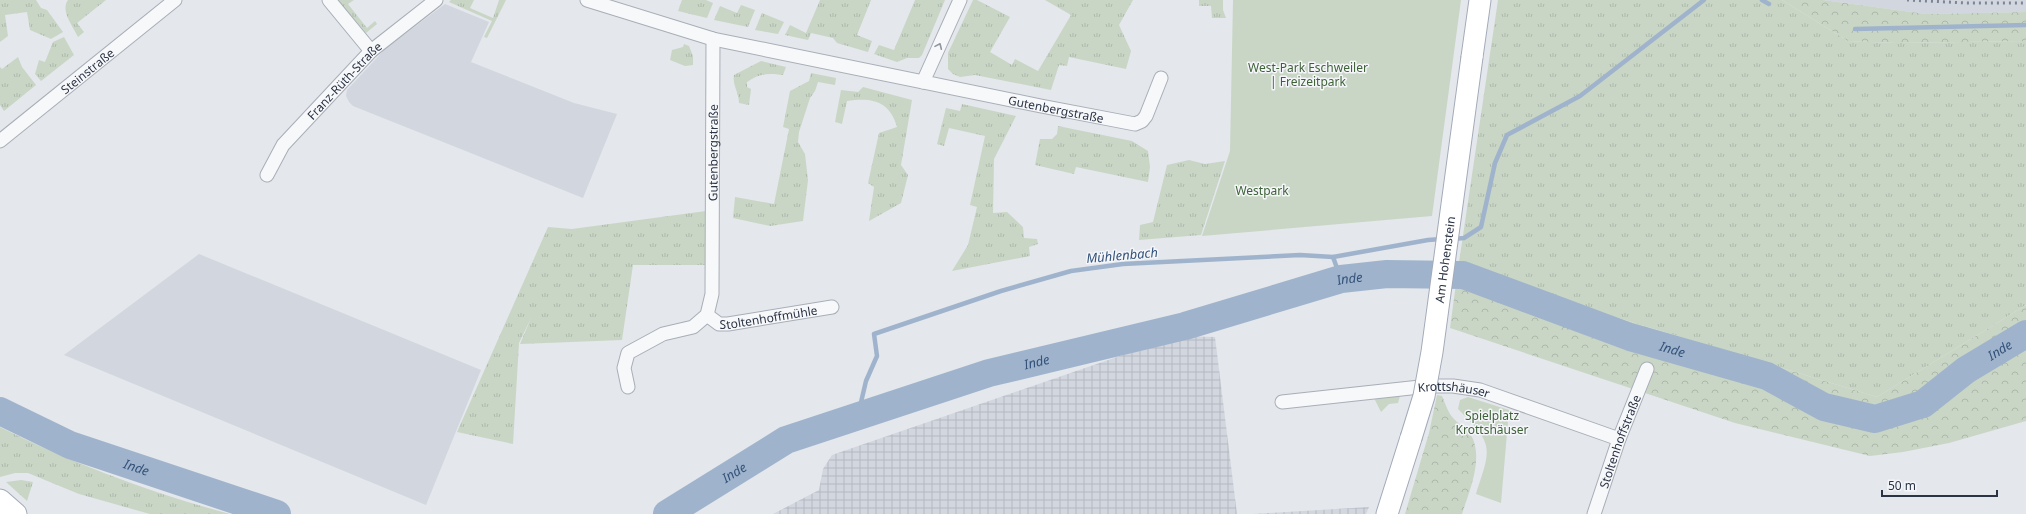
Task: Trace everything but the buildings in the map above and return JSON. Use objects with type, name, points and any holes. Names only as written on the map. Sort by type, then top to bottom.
[{"type":"main road","name":"Am Hohenstein","points":[[1387,514],[1424,396],[1432,352],[1480,0]]},
{"type":"main road","points":[[0,500],[16,514]]},
{"type":"street","name":"Steinstraße","points":[[0,141],[175,0]]},
{"type":"street","points":[[329,0],[371,51]]},
{"type":"street","name":"Franz-Rüth-Straße","points":[[267,175],[283,145],[371,51],[436,0]]},
{"type":"street","name":"Gutenbergstraße","points":[[588,0],[713,39],[1136,124],[1142,121],[1146,116],[1161,78]]},
{"type":"street","points":[[923,82],[960,0]]},
{"type":"street","name":"Gutenbergstraße","points":[[712,267],[713,39]]},
{"type":"street","name":"Stoltenhoffmühle","points":[[628,387],[624,368],[628,353],[663,334],[693,327],[707,315],[712,294],[712,267]]},
{"type":"street","name":"Stoltenhoffmühle","points":[[707,315],[719,324],[728,324],[832,307]]},
{"type":"street","name":"Stoltenhoffstraße","points":[[1594,514],[1619,439],[1646,370]]},
{"type":"street","name":"Krottshäuser","points":[[1282,402],[1430,386],[1452,386],[1480,390],[1619,439]]},
{"type":"shaded area","points":[[1823,0],[2026,0],[2026,12],[1926,14]]},
{"type":"shaded area","points":[[445,4],[489,22],[471,62],[574,103],[617,114],[583,198],[353,106],[349,102],[346,96],[347,90],[385,49]]},
{"type":"shaded area","points":[[199,254],[481,370],[426,505],[64,355]]},
{"type":"shaded area","points":[[1178,336],[1215,337],[1237,514],[773,514],[819,490],[823,469],[832,455]]},
{"type":"shaded area","points":[[1369,507],[1366,514],[1252,514]]},
{"type":"green space","points":[[0,0],[36,0],[41,8],[47,10],[63,32],[51,39],[30,30],[27,12],[5,15],[8,36],[0,42]]},
{"type":"green space","points":[[68,0],[106,0],[77,23],[84,32],[78,37],[66,14],[65,9]]},
{"type":"green space","points":[[338,0],[354,0],[348,4],[367,28],[375,21],[377,24],[366,33]]},
{"type":"green space","points":[[451,0],[474,0],[470,8],[493,18],[499,0],[506,0],[487,38],[484,37],[492,21],[449,2]]},
{"type":"green space","points":[[682,0],[706,0],[713,3],[707,18],[678,11]]},
{"type":"green space","points":[[820,0],[871,0],[857,35],[872,41],[868,52],[837,43],[833,38],[811,33],[808,40],[785,35],[790,25],[806,33]]},
{"type":"green space","points":[[915,0],[945,0],[922,55],[919,58],[907,58],[897,62],[874,54],[879,45],[894,50]]},
{"type":"green space","points":[[973,0],[977,0],[1010,17],[990,52],[1012,65],[1015,59],[1038,71],[1071,15],[1045,0],[1133,0],[1119,25],[1131,51],[1126,69],[1069,57],[1067,66],[1059,65],[1051,90],[975,75],[960,77],[953,74],[948,69],[948,53]]},
{"type":"green space","points":[[1199,0],[1223,0],[1223,10],[1226,18],[1212,18],[1211,6],[1199,6]]},
{"type":"green space","name":"West-Park Eschweiler | Freizeitpark","points":[[1233,0],[1461,0],[1432,216],[1202,236],[1230,151]]},
{"type":"green space","points":[[1498,0],[1782,0],[1848,41],[1896,43],[2026,41],[2026,305],[1877,397],[1458,269]]},
{"type":"green space","points":[[1782,0],[1823,0],[1926,14],[2026,12],[2026,41],[1896,43],[1848,41]]},
{"type":"green space","points":[[741,5],[755,10],[748,27],[714,20],[720,6],[737,13]]},
{"type":"green space","points":[[762,13],[784,22],[778,34],[755,30]]},
{"type":"green space","points":[[64,37],[74,55],[41,81],[35,74],[39,60],[45,62],[53,42]]},
{"type":"green space","points":[[684,44],[689,46],[693,56],[693,65],[685,66],[670,60],[672,50],[683,47]]},
{"type":"green space","points":[[18,57],[22,67],[36,85],[4,111],[0,105],[0,67],[2,69]]},
{"type":"green space","points":[[761,61],[786,67],[783,75],[764,74],[751,79],[747,82],[747,87],[751,89],[749,105],[739,103],[734,82],[734,75]]},
{"type":"green space","points":[[811,73],[836,78],[835,85],[818,82],[815,91],[810,98],[799,132],[798,142],[805,154],[808,180],[803,221],[770,226],[733,218],[735,197],[774,204],[789,129],[783,127],[790,91],[809,81]]},
{"type":"green space","points":[[863,87],[912,100],[901,165],[908,175],[901,203],[869,221],[874,187],[868,183],[879,133],[897,127],[890,111],[885,106],[872,101],[864,100],[847,101],[842,124],[835,122],[841,90],[858,92]]},
{"type":"green space","points":[[962,104],[1016,116],[994,159],[993,213],[1007,212],[1023,227],[1024,238],[1037,239],[1038,244],[1029,247],[1030,256],[952,271],[968,245],[977,207],[970,205],[985,136],[949,128],[944,146],[937,144],[946,108],[960,111]]},
{"type":"green space","points":[[1058,126],[1132,141],[1148,151],[1150,167],[1148,182],[1076,167],[1074,174],[1035,165],[1040,139],[1052,139],[1057,134]]},
{"type":"green space","points":[[1189,160],[1205,164],[1225,161],[1201,235],[1139,240],[1140,225],[1153,222],[1167,165]]},
{"type":"green space","points":[[706,211],[706,265],[633,265],[622,340],[520,344],[531,318],[519,343],[513,444],[457,432],[548,227],[572,229]]},
{"type":"green space","points":[[1458,269],[1877,397],[2026,305],[2026,421],[1949,443],[1903,452],[1870,456],[1735,423],[1450,328]]},
{"type":"green space","points":[[1437,395],[1442,396],[1451,415],[1468,431],[1473,440],[1476,450],[1476,460],[1472,483],[1462,514],[1405,514],[1429,433]]},
{"type":"green space","points":[[1400,396],[1398,403],[1389,404],[1381,412],[1374,398]]},
{"type":"green space","name":"Spielplatz Krottshäuser","points":[[1468,397],[1509,410],[1501,503],[1476,494],[1487,456],[1484,440],[1479,431],[1458,409],[1460,400]]},
{"type":"green space","points":[[0,427],[84,465],[142,487],[230,514],[150,514],[79,494],[28,473],[15,473],[0,477]]},
{"type":"green space","points":[[21,480],[33,482],[27,501],[6,482]]},
{"type":"waterway","points":[[1453,239],[1464,238],[1481,227],[1495,163],[1507,135],[1580,96],[1704,0]]},
{"type":"waterway","points":[[1762,0],[1769,4]]},
{"type":"waterway","points":[[1855,29],[2026,25]]},
{"type":"waterway","name":"Mühlenbach","points":[[858,415],[866,381],[877,356],[874,334],[1001,291],[1071,271],[1123,264],[1300,255],[1333,257],[1428,240],[1442,239]]},
{"type":"waterway","points":[[1333,257],[1341,279]]},
{"type":"waterway","name":"Inde","points":[[667,514],[786,440],[989,373],[1185,326],[1341,279],[1387,274],[1463,275],[1630,337],[1767,376],[1824,407],[1875,419],[1923,404],[1966,370],[2026,334]]},
{"type":"waterway","name":"Inde","points":[[0,411],[70,445],[277,514]]},
{"type":"railway","points":[[1907,0],[1967,3],[2026,3]]},
{"type":"park label","name":"Westpark","points":[[1262,190]]}]
